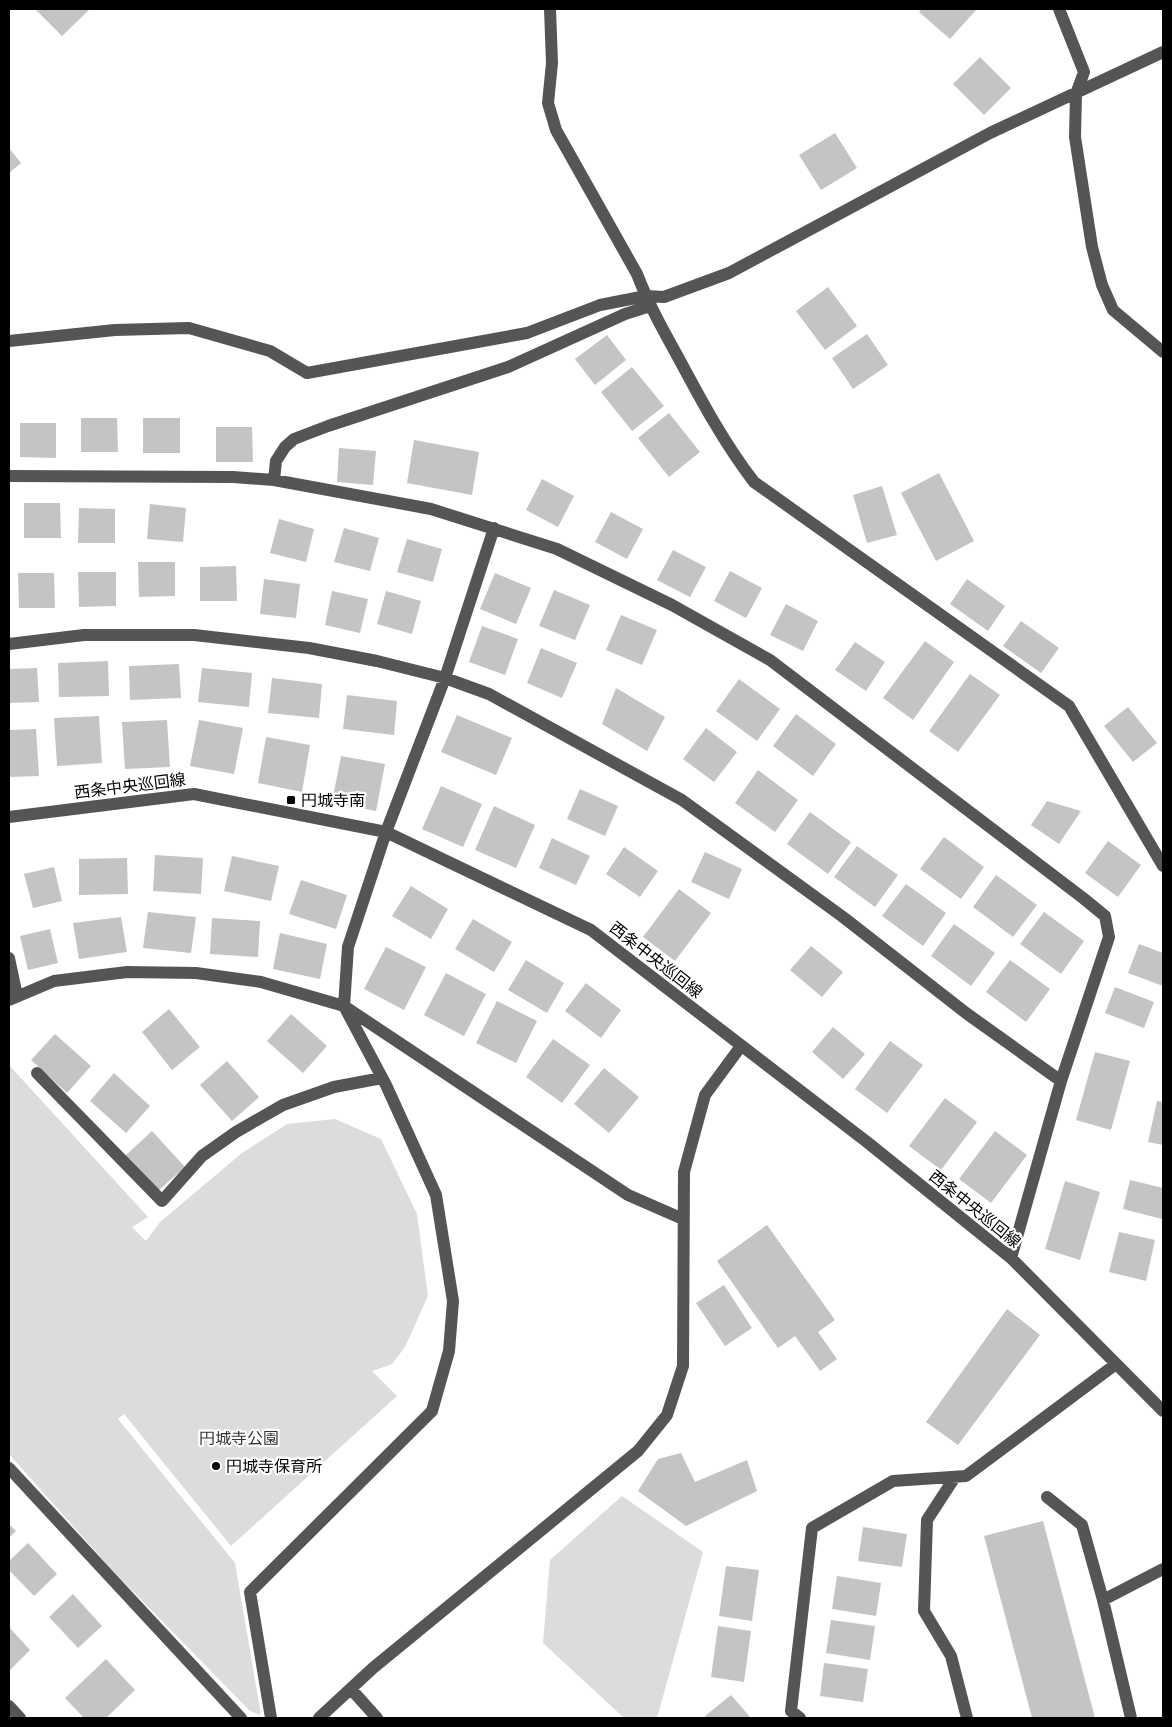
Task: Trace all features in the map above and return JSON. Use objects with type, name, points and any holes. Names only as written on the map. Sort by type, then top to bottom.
[{"type":"street","points":[[550,9],[552,63],[548,103],[556,130],[637,274],[648,301],[705,407],[733,454],[754,482],[1070,706],[1163,866]]},
{"type":"street","points":[[1059,9],[1084,72],[1076,94],[1075,137],[1092,247],[1102,285],[1113,310],[1163,352]]},
{"type":"street","points":[[9,341],[115,330],[189,328],[270,351],[307,373],[527,333],[600,305],[648,301],[729,273],[990,133],[1163,52]]},
{"type":"street","points":[[274,480],[276,461],[285,446],[294,439],[508,367],[625,314],[648,301]]},
{"type":"street","points":[[9,476],[233,477],[274,480],[431,509],[494,528],[574,558],[672,605],[770,660],[1105,916],[1108,937],[1061,1081],[1011,1258]]},
{"type":"street","points":[[271,1718],[250,1592],[432,1412],[448,1351],[453,1301],[436,1195],[382,1078],[344,1006],[348,947],[386,832],[445,678],[494,528]]},
{"type":"street","points":[[9,644],[84,635],[194,635],[309,648],[377,660],[445,678],[489,694],[682,800],[842,917],[966,1013],[1061,1081]]},
{"type":"street","name":"西条中央巡回線","points":[[9,818],[194,794],[386,832],[591,930],[866,1142],[1011,1258],[1163,1411]]},
{"type":"street","points":[[9,958],[13,998],[54,981],[128,972],[196,973],[261,982],[344,1006],[628,1195],[683,1218]]},
{"type":"street","points":[[319,1718],[373,1668],[638,1451],[667,1415],[684,1366],[684,1172],[705,1095],[741,1046]]},
{"type":"street","points":[[37,1073],[162,1201],[202,1156],[236,1132],[283,1105],[334,1087],[382,1078]]},
{"type":"street","points":[[800,1718],[792,1711],[812,1528],[893,1481],[966,1476],[1116,1364]]},
{"type":"street","points":[[9,1468],[241,1718]]},
{"type":"street","points":[[955,1477],[927,1520],[924,1611],[951,1656],[967,1718]]},
{"type":"street","points":[[1047,1496],[1082,1525],[1103,1600],[1132,1718]]},
{"type":"street","points":[[1103,1600],[1163,1569]]},
{"type":"street","points":[[351,1689],[377,1718]]},
{"type":"street","points":[[9,1706],[20,1718]]},
{"type":"green space","name":"円城寺公園","points":[[9,1065],[148,1217],[132,1227],[146,1241],[160,1222],[242,1153],[287,1124],[335,1119],[381,1139],[417,1214],[428,1296],[405,1347],[392,1364],[372,1371],[397,1396],[231,1546],[124,1414],[118,1419],[235,1563],[261,1715],[250,1711],[113,1571],[9,1454]]},
{"type":"green space","points":[[622,1496],[703,1552],[657,1718],[624,1718],[543,1643],[550,1560]]},
{"type":"building","points":[[35,9],[90,9],[62,36]]},
{"type":"building","points":[[922,9],[977,9],[950,39],[919,12]]},
{"type":"building","points":[[980,57],[1011,88],[984,115],[953,84]]},
{"type":"building","points":[[835,133],[857,168],[821,190],[799,155]]},
{"type":"building","points":[[9,148],[21,163],[9,173]]},
{"type":"building","points":[[828,287],[857,326],[825,350],[796,311]]},
{"type":"building","points":[[867,334],[888,365],[853,389],[832,358]]},
{"type":"building","points":[[607,335],[626,360],[595,385],[575,359]]},
{"type":"building","points":[[632,367],[664,406],[632,431],[601,392]]},
{"type":"building","points":[[669,413],[700,452],[669,477],[638,438]]},
{"type":"building","points":[[81,418],[117,418],[118,452],[81,452]]},
{"type":"building","points":[[143,418],[180,418],[180,453],[143,453]]},
{"type":"building","points":[[20,423],[56,423],[56,458],[20,457]]},
{"type":"building","points":[[216,427],[252,427],[253,462],[216,462]]},
{"type":"building","points":[[414,440],[479,452],[472,495],[407,483]]},
{"type":"building","points":[[339,448],[376,451],[373,485],[337,482]]},
{"type":"building","points":[[939,473],[974,541],[936,561],[901,493]]},
{"type":"building","points":[[542,479],[574,496],[558,527],[526,510]]},
{"type":"building","points":[[882,486],[897,535],[867,543],[853,495]]},
{"type":"building","points":[[24,503],[60,503],[61,538],[24,538]]},
{"type":"building","points":[[150,504],[186,508],[183,542],[147,539]]},
{"type":"building","points":[[79,508],[115,509],[115,543],[78,543]]},
{"type":"building","points":[[611,512],[643,529],[627,559],[595,542]]},
{"type":"building","points":[[279,519],[314,529],[306,562],[270,553]]},
{"type":"building","points":[[344,528],[379,538],[370,571],[334,562]]},
{"type":"building","points":[[407,539],[442,549],[433,582],[397,572]]},
{"type":"building","points":[[673,550],[706,567],[690,597],[657,580]]},
{"type":"building","points":[[138,562],[175,562],[175,596],[139,597]]},
{"type":"building","points":[[236,566],[237,601],[200,601],[200,567]]},
{"type":"building","points":[[730,571],[762,588],[746,618],[714,601]]},
{"type":"building","points":[[78,572],[116,572],[116,606],[79,607]]},
{"type":"building","points":[[18,573],[54,573],[55,608],[19,608]]},
{"type":"building","points":[[495,573],[531,588],[516,624],[480,609]]},
{"type":"building","points":[[264,579],[300,584],[296,618],[260,614]]},
{"type":"building","points":[[967,579],[1005,606],[988,631],[950,604]]},
{"type":"building","points":[[554,590],[590,605],[575,640],[539,626]]},
{"type":"building","points":[[332,591],[368,599],[360,633],[325,625]]},
{"type":"building","points":[[386,591],[421,601],[412,634],[377,624]]},
{"type":"building","points":[[786,604],[818,621],[803,651],[770,635]]},
{"type":"building","points":[[621,615],[657,630],[642,665],[606,650]]},
{"type":"building","points":[[1021,621],[1059,648],[1041,673],[1003,646]]},
{"type":"building","points":[[482,626],[518,639],[505,675],[469,662]]},
{"type":"building","points":[[925,641],[954,662],[913,720],[883,698]]},
{"type":"building","points":[[855,642],[885,662],[866,691],[835,670]]},
{"type":"building","points":[[541,648],[577,663],[562,698],[527,683]]},
{"type":"building","points":[[108,661],[109,696],[59,697],[58,663]]},
{"type":"building","points":[[179,664],[181,698],[130,700],[129,666]]},
{"type":"building","points":[[37,668],[39,702],[9,703],[9,669]]},
{"type":"building","points":[[202,668],[252,673],[249,707],[198,702]]},
{"type":"building","points":[[970,674],[1000,695],[958,752],[929,731]]},
{"type":"building","points":[[272,678],[322,684],[319,718],[268,713]]},
{"type":"building","points":[[739,679],[780,709],[757,741],[716,711]]},
{"type":"building","points":[[616,688],[665,717],[647,751],[602,724]]},
{"type":"building","points":[[347,695],[397,701],[394,735],[343,729]]},
{"type":"building","points":[[1128,707],[1157,743],[1133,762],[1104,726]]},
{"type":"building","points":[[796,714],[836,744],[813,776],[773,746]]},
{"type":"building","points":[[457,715],[512,738],[496,775],[441,752]]},
{"type":"building","points":[[99,716],[102,763],[57,766],[54,718]]},
{"type":"building","points":[[167,720],[170,767],[125,769],[122,722]]},
{"type":"building","points":[[199,720],[243,728],[234,774],[190,766]]},
{"type":"building","points":[[706,728],[737,752],[714,782],[683,759]]},
{"type":"building","points":[[36,729],[39,776],[9,777],[9,730]]},
{"type":"building","points":[[266,737],[310,745],[302,792],[258,783]]},
{"type":"building","points":[[341,756],[385,764],[376,811],[332,802]]},
{"type":"building","points":[[758,770],[798,800],[775,832],[735,803]]},
{"type":"building","points":[[441,786],[482,804],[463,847],[422,829]]},
{"type":"building","points":[[580,789],[618,806],[605,836],[567,819]]},
{"type":"building","points":[[1047,801],[1081,811],[1059,844],[1031,825]]},
{"type":"building","points":[[494,806],[535,825],[516,868],[475,850]]},
{"type":"building","points":[[810,812],[851,842],[828,874],[787,844]]},
{"type":"building","points":[[944,837],[984,867],[961,899],[920,869]]},
{"type":"building","points":[[552,838],[590,856],[576,885],[539,868]]},
{"type":"building","points":[[1108,841],[1141,865],[1118,897],[1085,873]]},
{"type":"building","points":[[857,846],[898,875],[875,907],[834,877]]},
{"type":"building","points":[[624,847],[658,871],[640,897],[606,874]]},
{"type":"building","points":[[705,852],[742,869],[729,899],[691,882]]},
{"type":"building","points":[[155,855],[203,858],[201,894],[153,891]]},
{"type":"building","points":[[232,856],[279,866],[271,901],[224,891]]},
{"type":"building","points":[[127,858],[128,894],[79,895],[79,859]]},
{"type":"building","points":[[54,867],[62,901],[33,908],[24,874]]},
{"type":"building","points":[[996,875],[1037,905],[1013,937],[973,907]]},
{"type":"building","points":[[301,880],[347,895],[336,929],[289,914]]},
{"type":"building","points":[[906,884],[946,913],[923,946],[882,916]]},
{"type":"building","points":[[411,886],[448,909],[431,939],[392,916]]},
{"type":"building","points":[[679,889],[711,913],[675,961],[643,937]]},
{"type":"building","points":[[148,912],[196,917],[191,953],[143,948]]},
{"type":"building","points":[[1044,912],[1084,941],[1061,974],[1020,944]]},
{"type":"building","points":[[121,917],[127,952],[79,959],[73,923]]},
{"type":"building","points":[[212,918],[260,921],[258,957],[210,954]]},
{"type":"building","points":[[473,919],[512,942],[494,972],[455,949]]},
{"type":"building","points":[[954,924],[995,953],[971,986],[931,956]]},
{"type":"building","points":[[50,929],[58,963],[28,970],[20,936]]},
{"type":"building","points":[[280,933],[327,944],[320,979],[273,969]]},
{"type":"building","points":[[1139,944],[1163,953],[1163,986],[1128,973]]},
{"type":"building","points":[[811,946],[843,972],[822,997],[790,970]]},
{"type":"building","points":[[386,947],[426,967],[404,1010],[364,989]]},
{"type":"building","points":[[526,960],[564,983],[547,1013],[508,990]]},
{"type":"building","points":[[1010,960],[1050,989],[1026,1022],[986,992]]},
{"type":"building","points":[[446,973],[486,994],[464,1036],[424,1015]]},
{"type":"building","points":[[586,983],[621,1010],[601,1038],[565,1011]]},
{"type":"building","points":[[1115,987],[1154,1002],[1144,1028],[1105,1013]]},
{"type":"building","points":[[497,1001],[537,1021],[516,1063],[476,1043]]},
{"type":"building","points":[[169,1009],[200,1047],[172,1070],[142,1032]]},
{"type":"building","points":[[291,1014],[327,1046],[303,1073],[267,1041]]},
{"type":"building","points":[[833,1027],[865,1054],[843,1079],[812,1052]]},
{"type":"building","points":[[55,1034],[91,1066],[67,1093],[31,1060]]},
{"type":"building","points":[[553,1039],[590,1065],[562,1103],[526,1077]]},
{"type":"building","points":[[890,1041],[923,1065],[887,1113],[855,1089]]},
{"type":"building","points":[[1095,1052],[1130,1061],[1111,1130],[1076,1120]]},
{"type":"building","points":[[227,1061],[259,1097],[232,1121],[200,1085]]},
{"type":"building","points":[[604,1068],[639,1097],[609,1133],[574,1104]]},
{"type":"building","points":[[114,1073],[150,1106],[126,1133],[90,1101]]},
{"type":"building","points":[[945,1098],[977,1122],[941,1170],[909,1146]]},
{"type":"building","points":[[1157,1101],[1163,1102],[1163,1145],[1148,1142]]},
{"type":"building","points":[[152,1131],[185,1167],[158,1191],[125,1156]]},
{"type":"building","points":[[995,1131],[1027,1155],[991,1203],[959,1179]]},
{"type":"building","points":[[1130,1180],[1163,1188],[1162,1219],[1123,1209]]},
{"type":"building","points":[[1065,1181],[1100,1192],[1080,1260],[1045,1249]]},
{"type":"building","points":[[767,1225],[835,1320],[818,1332],[837,1359],[820,1371],[795,1336],[778,1348],[717,1261]]},
{"type":"building","points":[[1119,1232],[1155,1240],[1146,1281],[1109,1272]]},
{"type":"building","points":[[724,1285],[752,1328],[725,1346],[696,1303]]},
{"type":"building","points":[[1007,1309],[1040,1335],[958,1445],[926,1422]]},
{"type":"building","points":[[681,1453],[695,1482],[747,1460],[757,1491],[686,1526],[638,1491],[658,1459]]},
{"type":"building","points":[[1043,1521],[1095,1718],[1032,1718],[984,1536]]},
{"type":"building","points":[[9,1524],[16,1531],[9,1538]]},
{"type":"building","points":[[863,1527],[907,1534],[902,1567],[858,1561]]},
{"type":"building","points":[[28,1543],[57,1574],[34,1596],[9,1570],[9,1561]]},
{"type":"building","points":[[726,1566],[759,1570],[752,1621],[719,1616]]},
{"type":"building","points":[[837,1576],[881,1583],[876,1616],[832,1609]]},
{"type":"building","points":[[73,1594],[102,1626],[78,1648],[49,1617]]},
{"type":"building","points":[[831,1620],[875,1626],[870,1660],[826,1653]]},
{"type":"building","points":[[718,1626],[751,1631],[744,1682],[711,1677]]},
{"type":"building","points":[[9,1627],[30,1650],[9,1671]]},
{"type":"building","points":[[106,1659],[135,1690],[106,1718],[84,1718],[65,1698]]},
{"type":"building","points":[[824,1663],[868,1669],[863,1702],[820,1696]]},
{"type":"building","points":[[731,1695],[751,1718],[707,1718],[705,1716]]},
{"type":"place","name":"円城寺南","points":[[291,800]]},
{"type":"place","name":"円城寺保育所","points":[[216,1466]]}]
